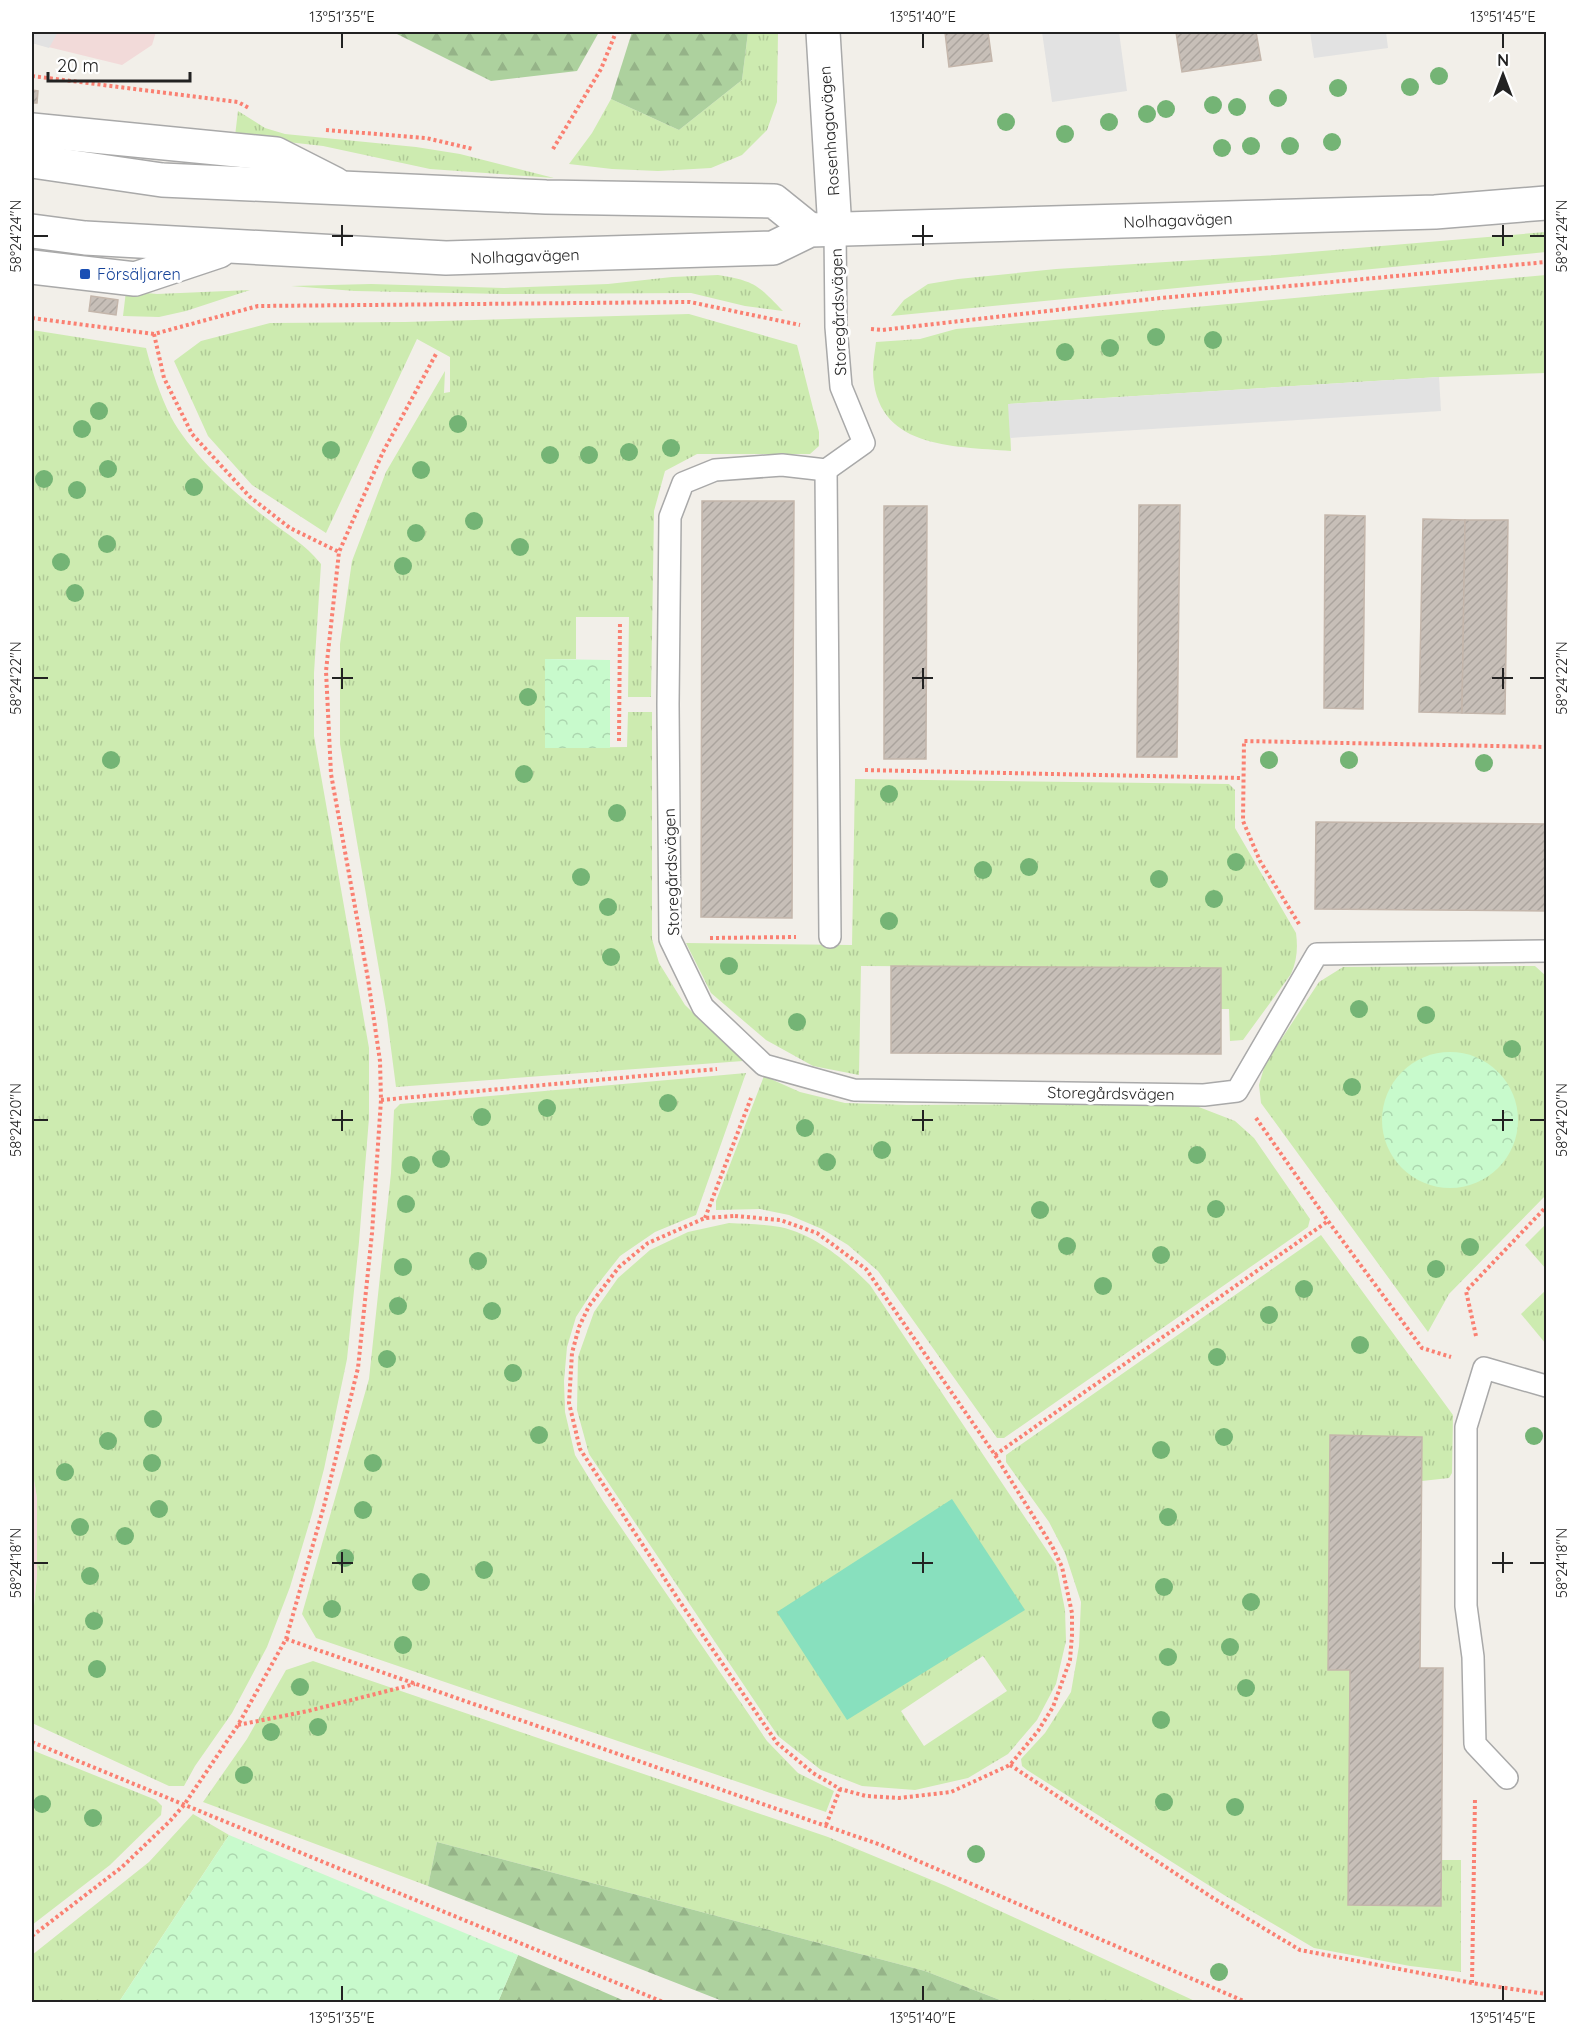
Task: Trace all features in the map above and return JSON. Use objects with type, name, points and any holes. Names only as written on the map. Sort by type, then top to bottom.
[{"type":"street","name":"Rosenhagavägen","points":[[823,32],[823,230]]},
{"type":"street","points":[[32,130],[276,154],[344,189]]},
{"type":"street","points":[[32,161],[162,180],[546,197],[774,201],[823,230]]},
{"type":"street","name":"Nolhagavägen","points":[[32,231],[86,238],[457,258],[773,248],[823,230],[1435,212],[1546,203]]},
{"type":"street","name":"Nolhagavägen","points":[[32,267],[135,279],[235,246]]},
{"type":"lane","name":"Storegårdsvägen","points":[[823,230],[836,327],[841,387],[864,442],[825,470],[782,465],[715,470],[683,483],[670,517],[668,704],[670,939],[703,1007],[764,1065],[854,1090],[1204,1095],[1237,1091]]},
{"type":"lane","points":[[825,470],[830,937]]},
{"type":"lane","points":[[1237,1091],[1317,954],[1546,951]]},
{"type":"lane","points":[[1508,1778],[1475,1744],[1473,1657],[1466,1606],[1466,1426],[1484,1368],[1546,1386]]},
{"type":"path","points":[[554,149],[601,69],[616,32]]},
{"type":"path","points":[[882,330],[1161,298],[1546,262]]},
{"type":"path","points":[[32,318],[154,334],[258,306],[690,302],[790,324]]},
{"type":"path","points":[[154,334],[164,378],[192,434],[250,497],[290,528],[339,552]]},
{"type":"path","points":[[32,1936],[122,1867],[184,1805],[238,1725],[286,1639],[324,1506],[358,1368],[372,1233],[381,1100],[381,1061],[331,774],[326,671],[339,552],[383,452],[436,354]]},
{"type":"path","points":[[619,741],[620,622]]},
{"type":"path","points":[[1317,954],[1260,861],[1243,821],[1244,741],[1546,747]]},
{"type":"path","points":[[828,769],[1242,778]]},
{"type":"path","points":[[670,939],[830,937]]},
{"type":"path","points":[[381,1100],[764,1065],[705,1218]]},
{"type":"path","points":[[1237,1091],[1328,1221],[1422,1348],[1484,1368]]},
{"type":"path","points":[[1484,1368],[1466,1291],[1546,1208]]},
{"type":"path","points":[[735,1216],[780,1220],[817,1233],[866,1269],[995,1455],[1052,1546],[1062,1568],[1072,1613],[1070,1660],[1053,1707],[1038,1731],[1010,1765],[951,1792],[900,1798],[866,1796],[840,1789],[813,1773],[777,1743],[680,1602],[580,1449],[569,1403],[572,1353],[579,1327],[589,1306],[619,1267],[648,1244],[705,1218],[735,1216]]},
{"type":"path","points":[[995,1455],[1328,1221]]},
{"type":"path","points":[[286,1639],[881,1845],[1246,2002]]},
{"type":"path","points":[[238,1725],[308,1711],[416,1684]]},
{"type":"path","points":[[32,1742],[663,2002]]},
{"type":"path","points":[[1472,1983],[1475,1744]]},
{"type":"path","points":[[1010,1765],[1213,1898],[1300,1950],[1472,1983],[1546,1994]]},
{"type":"path","points":[[825,1825],[840,1789]]},
{"type":"shaded area","points":[[32,32],[156,32],[152,45],[122,65],[32,43]]},
{"type":"shaded area","points":[[32,32],[58,32],[49,48],[32,43]]},
{"type":"shaded area","points":[[1042,32],[1119,32],[1127,91],[1052,102]]},
{"type":"shaded area","points":[[1310,32],[1386,32],[1388,48],[1314,58]]},
{"type":"shaded area","points":[[1439,377],[1441,411],[1010,438],[1008,404]]},
{"type":"shaded area","points":[[32,1467],[37,1498],[37,1576],[32,1619]]},
{"type":"green space","points":[[393,32],[599,32],[577,71],[491,81]]},
{"type":"green space","points":[[632,32],[748,32],[742,80],[679,130],[611,99]]},
{"type":"green space","points":[[748,32],[778,32],[777,102],[767,130],[742,155],[711,168],[658,171],[569,164],[592,133],[611,99],[679,130],[742,80]]},
{"type":"green space","points":[[238,111],[265,128],[285,134],[416,147],[460,154],[554,178],[430,169],[323,146],[235,136]]},
{"type":"green space","points":[[1546,232],[1546,252],[891,316],[904,300],[928,284],[958,279],[1056,269],[1275,255]]},
{"type":"green space","points":[[718,275],[748,282],[768,295],[783,311],[745,306],[691,293],[503,294],[355,291],[291,286],[371,284],[504,288],[608,284]]},
{"type":"green space","points":[[1546,275],[1546,373],[1439,377],[1009,404],[1011,451],[942,444],[920,438],[902,429],[887,415],[877,396],[873,370],[876,342],[920,339],[956,329]]},
{"type":"green space","points":[[250,290],[186,311],[159,317],[123,316],[126,291],[157,294]]},
{"type":"green space","points":[[689,314],[797,345],[819,432],[819,446],[810,454],[697,454],[665,471],[654,511],[651,697],[628,697],[629,617],[576,617],[576,659],[545,659],[545,748],[627,747],[628,712],[652,712],[652,939],[659,963],[685,1005],[743,1061],[396,1087],[386,1010],[340,744],[340,644],[352,561],[386,472],[445,371],[444,393],[450,392],[450,357],[417,339],[326,533],[252,485],[208,436],[174,361],[201,341],[270,323],[405,322]]},
{"type":"green space","points":[[32,330],[146,348],[167,409],[190,445],[228,486],[303,545],[321,564],[314,673],[314,736],[369,1048],[369,1118],[347,1359],[324,1469],[290,1587],[267,1647],[232,1713],[184,1786],[169,1786],[32,1723],[32,1626],[37,1576],[37,1498],[32,1467]]},
{"type":"green space","points":[[545,659],[610,660],[610,748],[545,748]]},
{"type":"green space","points":[[855,779],[1229,784],[1235,790],[1235,828],[1296,933],[1295,964],[1291,974],[1243,1040],[1230,1041],[1229,1009],[1221,1009],[1221,968],[861,966],[859,1075],[813,1066],[766,1040],[711,993],[686,943],[852,945]]},
{"type":"green space","points":[[1535,966],[1546,976],[1546,1195],[1449,1294],[1428,1332],[1261,1103],[1259,1085],[1265,1064],[1319,982],[1343,967]]},
{"type":"green space","points":[[1450,1052],[1476,1057],[1488,1063],[1498,1072],[1507,1082],[1513,1094],[1518,1120],[1513,1146],[1507,1158],[1498,1168],[1488,1177],[1476,1183],[1450,1188],[1424,1183],[1412,1177],[1402,1168],[1393,1158],[1387,1146],[1382,1120],[1387,1094],[1393,1082],[1402,1072],[1412,1063],[1424,1057]]},
{"type":"green space","points":[[746,1073],[696,1215],[655,1232],[620,1256],[576,1317],[567,1347],[564,1381],[565,1412],[575,1455],[603,1501],[767,1741],[798,1773],[834,1791],[826,1812],[316,1638],[302,1614],[369,1379],[391,1173],[394,1110],[400,1104]]},
{"type":"green space","points":[[764,1076],[800,1092],[845,1103],[907,1105],[1191,1104],[1235,1121],[1254,1138],[1310,1219],[1308,1227],[1004,1438],[997,1438],[878,1271],[848,1245],[822,1229],[789,1215],[760,1209],[716,1210],[716,1201]]},
{"type":"green space","points":[[729,1223],[780,1227],[818,1242],[870,1285],[1056,1564],[1065,1610],[1066,1641],[1056,1684],[1037,1720],[1008,1754],[968,1778],[915,1790],[862,1786],[821,1770],[778,1736],[589,1454],[577,1410],[578,1357],[594,1312],[618,1278],[650,1250],[688,1232]],"holes":[[[983,1656],[1007,1691],[924,1746],[901,1711]]]},
{"type":"green space","points":[[1546,1224],[1546,1269],[1525,1245]]},
{"type":"green space","points":[[1321,1235],[1453,1415],[1452,1473],[1449,1478],[1422,1481],[1422,1437],[1330,1436],[1328,1670],[1350,1670],[1348,1905],[1441,1906],[1441,1860],[1461,1860],[1461,1972],[1410,1966],[1314,1948],[1224,1895],[1022,1766],[1021,1759],[1045,1733],[1071,1692],[1079,1646],[1081,1602],[1065,1553],[1049,1522],[1006,1462],[1006,1455]]},
{"type":"green space","points":[[1546,1290],[1546,1344],[1521,1314]]},
{"type":"green space","points":[[952,1499],[1025,1610],[847,1720],[777,1612]]},
{"type":"green space","points":[[313,1661],[828,1837],[946,1886],[1197,2002],[1005,2002],[925,1971],[437,1842],[428,1886],[203,1802],[247,1739],[286,1670]]},
{"type":"green space","points":[[32,1750],[156,1800],[162,1806],[161,1815],[110,1865],[32,1925]]},
{"type":"green space","points":[[193,1814],[229,1835],[119,2002],[32,2002],[32,1955],[149,1862]]},
{"type":"green space","points":[[229,1835],[518,1955],[498,2002],[119,2002]]},
{"type":"green space","points":[[437,1842],[925,1971],[1005,2002],[725,2002],[428,1886]]},
{"type":"green space","points":[[518,1955],[627,2002],[498,2002]]},
{"type":"building","points":[[945,32],[988,32],[992,61],[949,67]]},
{"type":"building","points":[[1176,32],[1256,32],[1261,60],[1182,72]]},
{"type":"building","points":[[32,90],[38,91],[37,103],[32,103]]},
{"type":"building","points":[[91,296],[118,300],[116,315],[89,311]]},
{"type":"building","points":[[702,501],[794,501],[792,918],[701,917]]},
{"type":"building","points":[[1139,505],[1180,505],[1177,757],[1137,757]]},
{"type":"building","points":[[884,506],[927,506],[926,759],[884,759]]},
{"type":"building","points":[[1325,515],[1365,516],[1363,709],[1324,708]]},
{"type":"building","points":[[1423,519],[1465,520],[1462,713],[1419,712]]},
{"type":"building","points":[[1465,520],[1508,520],[1505,714],[1462,713]]},
{"type":"building","points":[[1316,822],[1546,824],[1546,911],[1315,909]]},
{"type":"building","points":[[891,966],[1221,968],[1221,1054],[891,1053]]},
{"type":"building","points":[[1330,1435],[1422,1437],[1420,1668],[1443,1668],[1441,1906],[1348,1905],[1350,1670],[1328,1670]]},
{"type":"place","name":"Försäljaren","points":[[85,274]]}]
